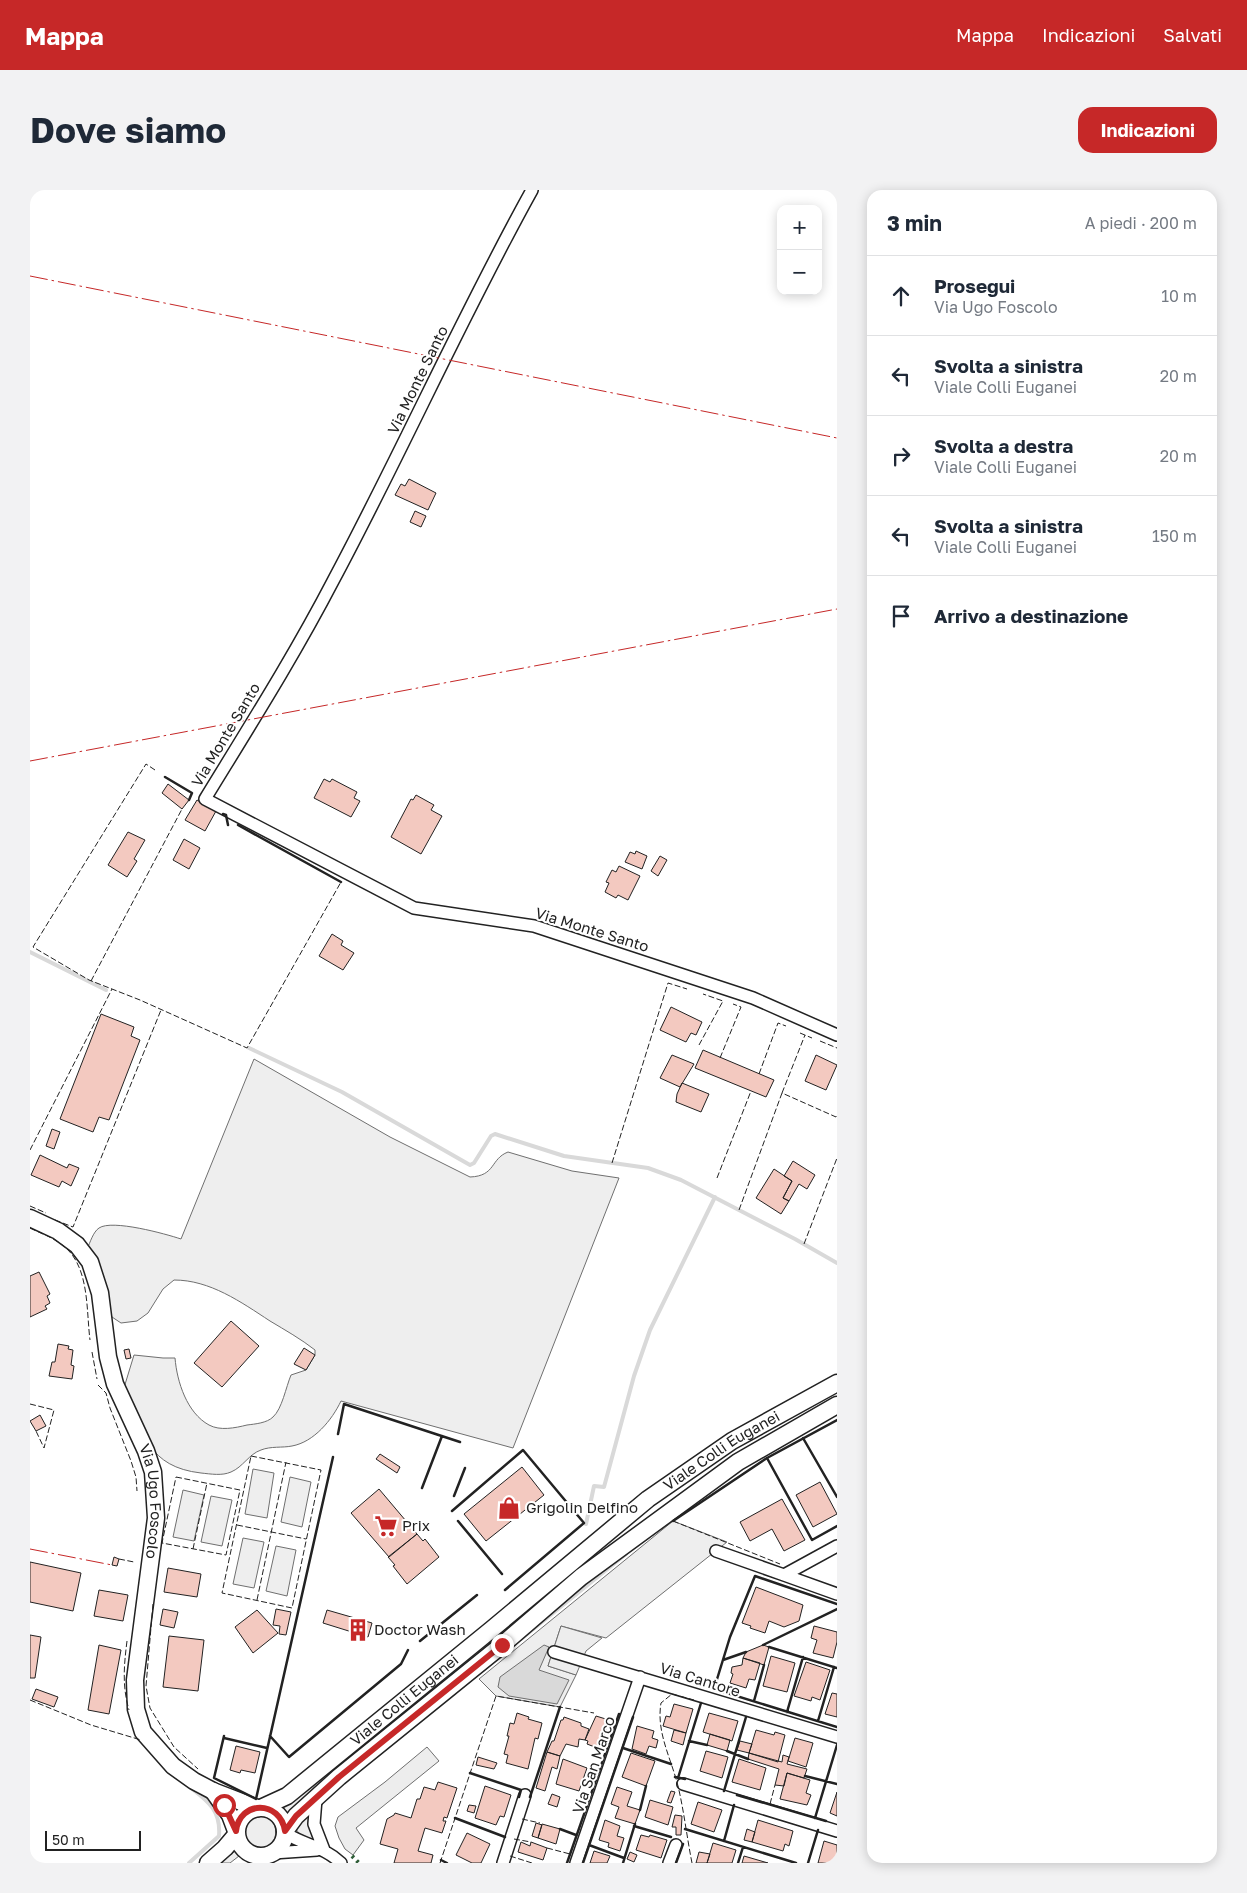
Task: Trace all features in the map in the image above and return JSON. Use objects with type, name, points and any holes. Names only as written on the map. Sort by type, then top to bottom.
[{"type":"main road","name":"Via Ugo Foscolo","points":[[30,1218],[58,1232],[77,1245],[90,1262],[100,1293],[108,1358],[115,1384],[146,1451],[153,1472],[156,1518],[135,1680],[136,1709],[143,1732],[173,1766],[194,1781],[213,1791],[260,1808]]},
{"type":"main road","name":"Viale Colli Euganei","points":[[208,1863],[225,1848],[236,1833],[237,1825],[246,1812],[286,1796],[492,1629],[648,1499],[732,1441],[837,1383]]},
{"type":"main road","name":"Viale Colli Euganei","points":[[267,1854],[282,1844],[285,1832],[296,1816],[339,1777],[502,1645],[581,1577],[738,1462],[837,1405]]},
{"type":"main road","name":"Via Ugo Foscolo","points":[[213,1791],[230,1815],[236,1833]]},
{"type":"main road","points":[[260,1808],[274,1811],[284,1825],[285,1832]]},
{"type":"main road","points":[[236,1833],[244,1850],[255,1856],[267,1854]]},
{"type":"main road","points":[[245,1863],[267,1854]]},
{"type":"street","name":"Via Monte Santo","points":[[532,190],[495,257],[399,454],[333,582],[269,695],[205,800],[414,908],[534,926],[753,998],[837,1035]]},
{"type":"street","points":[[784,1575],[837,1546]]},
{"type":"street","points":[[716,1551],[837,1594]]},
{"type":"street","name":"Via Cantore","points":[[554,1652],[837,1737]]},
{"type":"street","name":"Via San Marco","points":[[576,1863],[640,1677]]},
{"type":"street","points":[[683,1784],[837,1832]]},
{"type":"street","points":[[502,1863],[525,1796]]},
{"type":"street","points":[[316,1799],[314,1824],[324,1850]]},
{"type":"street","points":[[285,1832],[301,1843],[324,1850],[341,1863]]},
{"type":"street","points":[[669,1863],[676,1845]]},
{"type":"street","points":[[267,1854],[324,1850]]},
{"type":"shaded area","points":[[254,1059],[390,1137],[470,1177],[484,1174],[502,1155],[508,1152],[572,1171],[619,1178],[513,1448],[341,1401],[327,1423],[308,1440],[292,1446],[261,1450],[253,1454],[235,1470],[228,1473],[201,1473],[169,1464],[158,1455],[142,1434],[123,1391],[134,1355],[175,1358],[184,1396],[195,1413],[201,1420],[213,1427],[233,1428],[257,1424],[270,1419],[279,1409],[291,1375],[306,1370],[315,1355],[315,1350],[304,1342],[225,1293],[187,1281],[174,1280],[163,1289],[148,1313],[137,1321],[121,1323],[112,1317],[105,1308],[87,1249],[99,1228],[115,1225],[139,1228],[181,1239]]},
{"type":"shaded area","points":[[253,1469],[274,1473],[267,1518],[245,1514]]},
{"type":"shaded area","points":[[290,1477],[311,1482],[302,1527],[281,1522]]},
{"type":"shaded area","points":[[183,1490],[204,1495],[194,1541],[173,1537]]},
{"type":"shaded area","points":[[211,1496],[232,1500],[222,1546],[201,1542]]},
{"type":"shaded area","points":[[673,1521],[727,1542],[606,1638],[561,1626],[548,1666],[576,1675],[560,1707],[496,1696],[479,1679]]},
{"type":"shaded area","points":[[243,1538],[264,1542],[254,1588],[233,1584]]},
{"type":"shaded area","points":[[276,1546],[296,1550],[287,1596],[266,1591]]},
{"type":"shaded area","points":[[561,1626],[602,1638],[586,1651],[576,1675],[548,1666]]},
{"type":"shaded area","points":[[544,1645],[549,1647],[539,1670],[569,1680],[557,1704],[509,1696],[498,1687],[500,1677]]},
{"type":"shaded area","points":[[427,1747],[439,1761],[356,1828],[364,1840],[353,1855],[345,1849],[339,1838],[335,1826],[338,1817],[385,1782]]},
{"type":"shaded area","points":[[328,1770],[333,1775],[289,1814],[283,1808]]},
{"type":"shaded area","points":[[309,1813],[308,1823],[313,1839],[303,1836],[296,1829]]},
{"type":"shaded area","points":[[260,1816],[266,1817],[271,1821],[275,1826],[275,1838],[271,1843],[266,1847],[260,1848],[254,1847],[249,1843],[245,1838],[244,1832],[245,1826],[249,1821],[254,1817]]},
{"type":"shaded area","points":[[235,1851],[239,1856],[230,1863],[220,1863]]},
{"type":"building","points":[[409,479],[436,493],[428,510],[395,495],[401,484],[405,486]]},
{"type":"building","points":[[415,511],[426,516],[421,527],[410,522]]},
{"type":"building","points":[[324,779],[330,782],[332,779],[357,792],[354,798],[360,801],[351,817],[314,798]]},
{"type":"building","points":[[168,784],[189,800],[182,809],[162,793]]},
{"type":"building","points":[[416,795],[434,805],[431,810],[442,816],[421,854],[391,837],[411,799],[413,800]]},
{"type":"building","points":[[197,800],[216,811],[205,831],[185,820]]},
{"type":"building","points":[[128,832],[145,840],[134,859],[137,861],[127,877],[108,865]]},
{"type":"building","points":[[184,839],[200,848],[189,869],[173,860]]},
{"type":"building","points":[[636,851],[647,856],[642,869],[625,862],[630,852],[635,854]]},
{"type":"building","points":[[660,856],[667,860],[658,876],[651,871]]},
{"type":"building","points":[[619,866],[640,876],[628,900],[618,895],[616,898],[605,892],[609,883],[606,882],[612,870],[616,872]]},
{"type":"building","points":[[332,934],[343,941],[341,945],[354,953],[343,970],[319,956]]},
{"type":"building","points":[[671,1007],[702,1022],[696,1035],[691,1033],[686,1042],[660,1030]]},
{"type":"building","points":[[101,1014],[134,1027],[131,1036],[140,1040],[109,1120],[99,1117],[93,1132],[60,1119]]},
{"type":"building","points":[[703,1050],[774,1080],[766,1097],[695,1068]]},
{"type":"building","points":[[672,1055],[694,1064],[680,1087],[660,1078]]},
{"type":"building","points":[[816,1055],[837,1065],[826,1090],[805,1081]]},
{"type":"building","points":[[682,1083],[709,1094],[701,1112],[676,1102]]},
{"type":"building","points":[[52,1129],[60,1132],[54,1149],[46,1146]]},
{"type":"building","points":[[40,1155],[67,1168],[69,1164],[79,1168],[71,1186],[62,1181],[59,1187],[31,1175]]},
{"type":"building","points":[[793,1161],[815,1175],[807,1189],[799,1184],[789,1201],[783,1198],[792,1181],[784,1176]]},
{"type":"building","points":[[774,1169],[792,1181],[783,1198],[789,1201],[781,1214],[756,1198]]},
{"type":"building","points":[[39,1272],[50,1294],[47,1296],[50,1303],[45,1306],[47,1309],[30,1317],[30,1276]]},
{"type":"building","points":[[231,1321],[259,1346],[222,1387],[194,1363]]},
{"type":"building","points":[[58,1344],[69,1346],[68,1349],[73,1350],[71,1365],[74,1366],[72,1379],[49,1376],[52,1362],[55,1362]]},
{"type":"building","points":[[304,1348],[315,1355],[306,1370],[294,1364]]},
{"type":"building","points":[[129,1349],[131,1358],[126,1359],[124,1350]]},
{"type":"building","points":[[40,1415],[46,1426],[36,1431],[30,1421]]},
{"type":"building","points":[[380,1454],[400,1467],[397,1473],[376,1459]]},
{"type":"building","points":[[522,1467],[544,1495],[486,1541],[464,1514]]},
{"type":"building","points":[[820,1482],[837,1514],[813,1527],[796,1495]]},
{"type":"building","points":[[379,1489],[417,1534],[389,1557],[351,1513]]},
{"type":"building","points":[[782,1499],[805,1540],[784,1551],[772,1529],[750,1541],[740,1522]]},
{"type":"building","points":[[417,1534],[423,1541],[425,1539],[439,1557],[407,1584],[388,1557]]},
{"type":"building","points":[[114,1557],[119,1559],[117,1566],[112,1565]]},
{"type":"building","points":[[30,1562],[81,1573],[73,1611],[30,1602]]},
{"type":"building","points":[[168,1568],[201,1574],[197,1597],[164,1592]]},
{"type":"building","points":[[756,1587],[803,1605],[799,1621],[784,1627],[769,1621],[765,1633],[742,1623]]},
{"type":"building","points":[[99,1590],[128,1595],[123,1621],[94,1616]]},
{"type":"building","points":[[163,1609],[178,1612],[174,1628],[160,1625]]},
{"type":"building","points":[[276,1609],[291,1612],[286,1635],[279,1634],[280,1626],[273,1625]]},
{"type":"building","points":[[257,1610],[278,1633],[253,1653],[235,1627]]},
{"type":"building","name":"Doctor Wash","points":[[327,1610],[372,1623],[368,1637],[323,1623]]},
{"type":"building","points":[[814,1626],[837,1632],[837,1642],[833,1658],[813,1653],[817,1640],[811,1638]]},
{"type":"building","points":[[30,1635],[41,1637],[35,1678],[30,1678]]},
{"type":"building","points":[[169,1636],[204,1640],[198,1691],[163,1687]]},
{"type":"building","points":[[99,1645],[121,1650],[109,1714],[88,1710]]},
{"type":"building","points":[[763,1645],[769,1647],[764,1665],[743,1658],[746,1652]]},
{"type":"building","points":[[771,1656],[795,1663],[787,1692],[763,1686]]},
{"type":"building","points":[[743,1658],[760,1663],[755,1680],[749,1679],[746,1688],[730,1683],[733,1674],[731,1673],[732,1667],[742,1665]]},
{"type":"building","points":[[806,1662],[830,1670],[820,1700],[812,1697],[811,1701],[794,1696]]},
{"type":"building","points":[[36,1689],[58,1697],[54,1707],[32,1699]]},
{"type":"building","points":[[832,1693],[837,1694],[837,1717],[825,1714]]},
{"type":"building","points":[[674,1704],[693,1709],[686,1733],[663,1726],[666,1716],[670,1717]]},
{"type":"building","points":[[517,1713],[542,1723],[538,1739],[535,1738],[528,1769],[506,1763],[508,1755],[504,1754],[510,1723],[514,1724]]},
{"type":"building","points":[[709,1713],[738,1721],[732,1741],[703,1732]]},
{"type":"building","points":[[596,1716],[609,1720],[600,1749],[587,1744],[588,1741],[585,1740]]},
{"type":"building","points":[[564,1717],[581,1723],[581,1726],[589,1729],[585,1740],[579,1739],[578,1747],[566,1744],[560,1756],[547,1752]]},
{"type":"building","points":[[637,1726],[654,1731],[652,1738],[658,1740],[656,1748],[649,1746],[646,1754],[632,1749]]},
{"type":"building","points":[[674,1730],[686,1733],[683,1745],[671,1741]]},
{"type":"building","points":[[756,1730],[774,1735],[775,1732],[785,1735],[778,1762],[749,1753]]},
{"type":"building","points":[[710,1734],[730,1740],[727,1751],[707,1745]]},
{"type":"building","points":[[795,1738],[813,1743],[806,1767],[788,1761]]},
{"type":"building","points":[[740,1741],[752,1744],[749,1753],[737,1750]]},
{"type":"building","points":[[236,1746],[260,1752],[255,1773],[241,1770],[240,1773],[230,1770]]},
{"type":"building","points":[[706,1751],[728,1757],[722,1778],[700,1771]]},
{"type":"building","points":[[547,1752],[560,1756],[557,1769],[552,1767],[545,1791],[536,1788]]},
{"type":"building","points":[[631,1753],[655,1761],[646,1786],[622,1777]]},
{"type":"building","points":[[749,1753],[782,1762],[783,1755],[789,1757],[787,1764],[807,1769],[804,1778],[787,1773],[784,1786],[775,1785],[779,1769],[748,1759]]},
{"type":"building","points":[[478,1757],[497,1763],[494,1769],[476,1765]]},
{"type":"building","points":[[563,1759],[587,1768],[579,1791],[556,1784]]},
{"type":"building","points":[[739,1759],[766,1768],[760,1790],[732,1782]]},
{"type":"building","points":[[787,1773],[810,1780],[806,1793],[811,1795],[807,1805],[780,1799]]},
{"type":"building","points":[[438,1782],[457,1788],[447,1818],[444,1817],[443,1821],[446,1821],[442,1833],[425,1828],[418,1851],[433,1855],[431,1863],[394,1863],[398,1849],[380,1844],[387,1819],[395,1813],[411,1818],[417,1799],[420,1799],[424,1787],[435,1790]]},
{"type":"building","points":[[485,1786],[511,1795],[504,1817],[500,1816],[496,1825],[475,1818]]},
{"type":"building","points":[[617,1787],[632,1792],[627,1806],[640,1810],[635,1824],[615,1818],[619,1807],[611,1804]]},
{"type":"building","points":[[671,1791],[675,1792],[671,1803],[667,1802]]},
{"type":"building","points":[[837,1792],[837,1816],[830,1813]]},
{"type":"building","points":[[552,1794],[560,1797],[557,1807],[548,1804]]},
{"type":"building","points":[[650,1800],[673,1807],[668,1825],[645,1817]]},
{"type":"building","points":[[698,1802],[722,1810],[714,1832],[691,1824]]},
{"type":"building","points":[[469,1805],[476,1806],[474,1813],[467,1811]]},
{"type":"building","points":[[675,1815],[682,1816],[681,1835],[676,1835],[676,1827],[672,1827]]},
{"type":"building","points":[[605,1820],[620,1826],[617,1836],[624,1838],[620,1851],[608,1847],[609,1843],[599,1840]]},
{"type":"building","points":[[758,1820],[793,1831],[789,1846],[785,1844],[783,1851],[752,1842]]},
{"type":"building","points":[[536,1823],[542,1825],[538,1838],[532,1836]]},
{"type":"building","points":[[542,1824],[560,1829],[556,1844],[538,1838]]},
{"type":"building","points":[[747,1829],[755,1832],[752,1842],[744,1840]]},
{"type":"building","points":[[467,1833],[490,1844],[481,1863],[472,1863],[456,1855]]},
{"type":"building","points":[[641,1835],[649,1837],[650,1835],[667,1840],[661,1858],[636,1850]]},
{"type":"building","points":[[824,1841],[837,1845],[837,1863],[818,1863]]},
{"type":"building","points":[[521,1842],[530,1846],[531,1842],[547,1848],[543,1860],[518,1852]]},
{"type":"building","points":[[713,1843],[736,1850],[732,1863],[707,1863]]},
{"type":"building","points":[[594,1851],[610,1856],[607,1863],[590,1863]]},
{"type":"building","points":[[630,1852],[637,1855],[634,1862],[627,1859]]},
{"type":"building","points":[[699,1852],[710,1854],[707,1863],[696,1863]]},
{"type":"building","points":[[744,1856],[768,1863],[742,1863]]},
{"type":"waterway","points":[[30,952],[106,990]]},
{"type":"waterway","points":[[249,1048],[342,1092],[470,1165],[474,1163],[491,1136],[495,1134],[564,1156],[648,1168],[681,1180],[837,1263]]},
{"type":"waterway","points":[[586,1524],[594,1486],[604,1487],[634,1376],[650,1330],[715,1197]]},
{"type":"waterway","points":[[521,1639],[626,1554]]},
{"type":"waterway","points":[[377,1756],[455,1693]]},
{"type":"waterway","points":[[189,1863],[219,1836],[216,1814],[208,1803],[191,1788]]},
{"type":"waterway","points":[[251,1863],[271,1845]]},
{"type":"hedge","points":[[352,1856],[359,1863]]},
{"type":"fence","points":[[155,770],[146,764],[33,947],[89,980],[140,1000],[247,1048],[341,882]]},
{"type":"fence","points":[[91,981],[182,809]]},
{"type":"fence","points":[[612,1163],[668,983],[687,989]]},
{"type":"fence","points":[[30,1150],[112,989]]},
{"type":"fence","points":[[699,1045],[723,1001],[703,994]]},
{"type":"fence","points":[[720,1058],[741,1007],[733,1004]]},
{"type":"fence","points":[[55,1220],[73,1227],[161,1010]]},
{"type":"fence","points":[[759,1074],[778,1023],[786,1026]]},
{"type":"fence","points":[[800,1033],[812,1038]]},
{"type":"fence","points":[[782,1093],[805,1035]]},
{"type":"fence","points":[[820,1041],[837,1048]]},
{"type":"fence","points":[[717,1178],[751,1091]]},
{"type":"fence","points":[[739,1210],[782,1093],[836,1117],[837,1115]]},
{"type":"fence","points":[[804,1244],[837,1158]]},
{"type":"fence","points":[[30,1206],[46,1213]]},
{"type":"fence","points":[[30,1228],[61,1244],[77,1263],[85,1288],[90,1340]]},
{"type":"fence","points":[[92,1352],[97,1379]]},
{"type":"fence","points":[[98,1385],[106,1393],[131,1461],[136,1477],[137,1491]]},
{"type":"fence","points":[[30,1404],[54,1410],[44,1448],[36,1431]]},
{"type":"fence","points":[[251,1456],[321,1470],[292,1608],[222,1593],[251,1456]]},
{"type":"fence","points":[[257,1600],[286,1462]]},
{"type":"fence","points":[[176,1477],[240,1490],[226,1555],[162,1543],[176,1477]]},
{"type":"fence","points":[[193,1549],[207,1483]]},
{"type":"fence","points":[[673,1521],[780,1564]]},
{"type":"fence","points":[[237,1525],[306,1539]]},
{"type":"fence","points":[[119,1559],[134,1562]]},
{"type":"fence","points":[[153,1604],[146,1686],[150,1708],[174,1747],[198,1769]]},
{"type":"fence","points":[[127,1641],[124,1676],[129,1710]]},
{"type":"fence","points":[[692,1863],[680,1795],[662,1735],[660,1714],[661,1703],[672,1694],[694,1700]]},
{"type":"fence","points":[[440,1863],[496,1696],[594,1713]]},
{"type":"fence","points":[[30,1700],[91,1725],[141,1740]]},
{"type":"fence","points":[[770,1804],[775,1785]]},
{"type":"fence","points":[[522,1819],[540,1823]]},
{"type":"fence","points":[[514,1839],[531,1842]]},
{"type":"fence","points":[[547,1848],[570,1854]]},
{"type":"fence","points":[[510,1856],[532,1863]]},
{"type":"wall","points":[[165,777],[192,793],[189,800]]},
{"type":"wall","points":[[223,814],[226,815],[228,825]]},
{"type":"wall","points":[[238,825],[341,882]]},
{"type":"wall","points":[[338,1434],[344,1404],[460,1442]]},
{"type":"wall","points":[[673,1521],[767,1458],[837,1420]]},
{"type":"wall","points":[[422,1488],[442,1436]]},
{"type":"wall","points":[[803,1438],[837,1497]]},
{"type":"wall","points":[[452,1511],[523,1450],[584,1523],[505,1590]]},
{"type":"wall","points":[[224,1736],[214,1778],[256,1799],[333,1457]]},
{"type":"wall","points":[[767,1458],[812,1540],[837,1526]]},
{"type":"wall","points":[[454,1496],[465,1468]]},
{"type":"wall","points":[[458,1521],[502,1574]]},
{"type":"wall","points":[[837,1604],[755,1576],[730,1637],[714,1689],[837,1727]]},
{"type":"wall","points":[[420,1641],[477,1595]]},
{"type":"wall","points":[[763,1645],[837,1609]]},
{"type":"wall","points":[[769,1647],[837,1668]]},
{"type":"wall","points":[[270,1736],[289,1757],[401,1664],[408,1650]]},
{"type":"wall","points":[[723,1660],[746,1652]]},
{"type":"wall","points":[[787,1712],[803,1657]]},
{"type":"wall","points":[[754,1701],[764,1665]]},
{"type":"wall","points":[[818,1721],[834,1667]]},
{"type":"wall","points":[[678,1778],[701,1703]]},
{"type":"wall","points":[[530,1797],[560,1707]]},
{"type":"wall","points":[[567,1863],[619,1714]]},
{"type":"wall","points":[[583,1863],[633,1717]]},
{"type":"wall","points":[[724,1791],[746,1717]]},
{"type":"wall","points":[[224,1738],[267,1748]]},
{"type":"wall","points":[[689,1741],[707,1745]]},
{"type":"wall","points":[[815,1818],[837,1745]]},
{"type":"wall","points":[[623,1748],[671,1764]]},
{"type":"wall","points":[[727,1751],[748,1759]]},
{"type":"wall","points":[[470,1773],[521,1790],[519,1797]]},
{"type":"wall","points":[[805,1776],[837,1784]]},
{"type":"wall","points":[[675,1777],[685,1779]]},
{"type":"wall","points":[[640,1810],[646,1786]]},
{"type":"wall","points":[[737,1795],[826,1821]]},
{"type":"wall","points":[[724,1841],[734,1805]]},
{"type":"wall","points":[[455,1818],[505,1837]]},
{"type":"wall","points":[[623,1863],[635,1824]]},
{"type":"wall","points":[[634,1826],[671,1837]]},
{"type":"wall","points":[[560,1829],[576,1835]]},
{"type":"wall","points":[[685,1829],[796,1863]]},
{"type":"wall","points":[[808,1863],[818,1830]]},
{"type":"wall","points":[[676,1863],[683,1844]]},
{"type":"wall","points":[[589,1845],[624,1858]]},
{"type":"wall","points":[[738,1863],[743,1847]]},
{"type":"wall","points":[[441,1860],[447,1863]]},
{"type":"power","points":[[30,276],[837,438]]},
{"type":"power","points":[[30,761],[837,609]]},
{"type":"power","points":[[30,1549],[112,1565]]},
{"type":"place","name":"Grigolin Delfino","points":[[509,1508]]},
{"type":"place","name":"Prix","points":[[386,1526]]},
{"type":"place","name":"Doctor Wash","points":[[358,1630]]},
{"type":"route","points":[[224,1805],[236,1831],[239,1820],[246,1812],[263,1807],[274,1811],[278,1815],[282,1820],[285,1831],[296,1816],[339,1777],[502,1645]]}]
